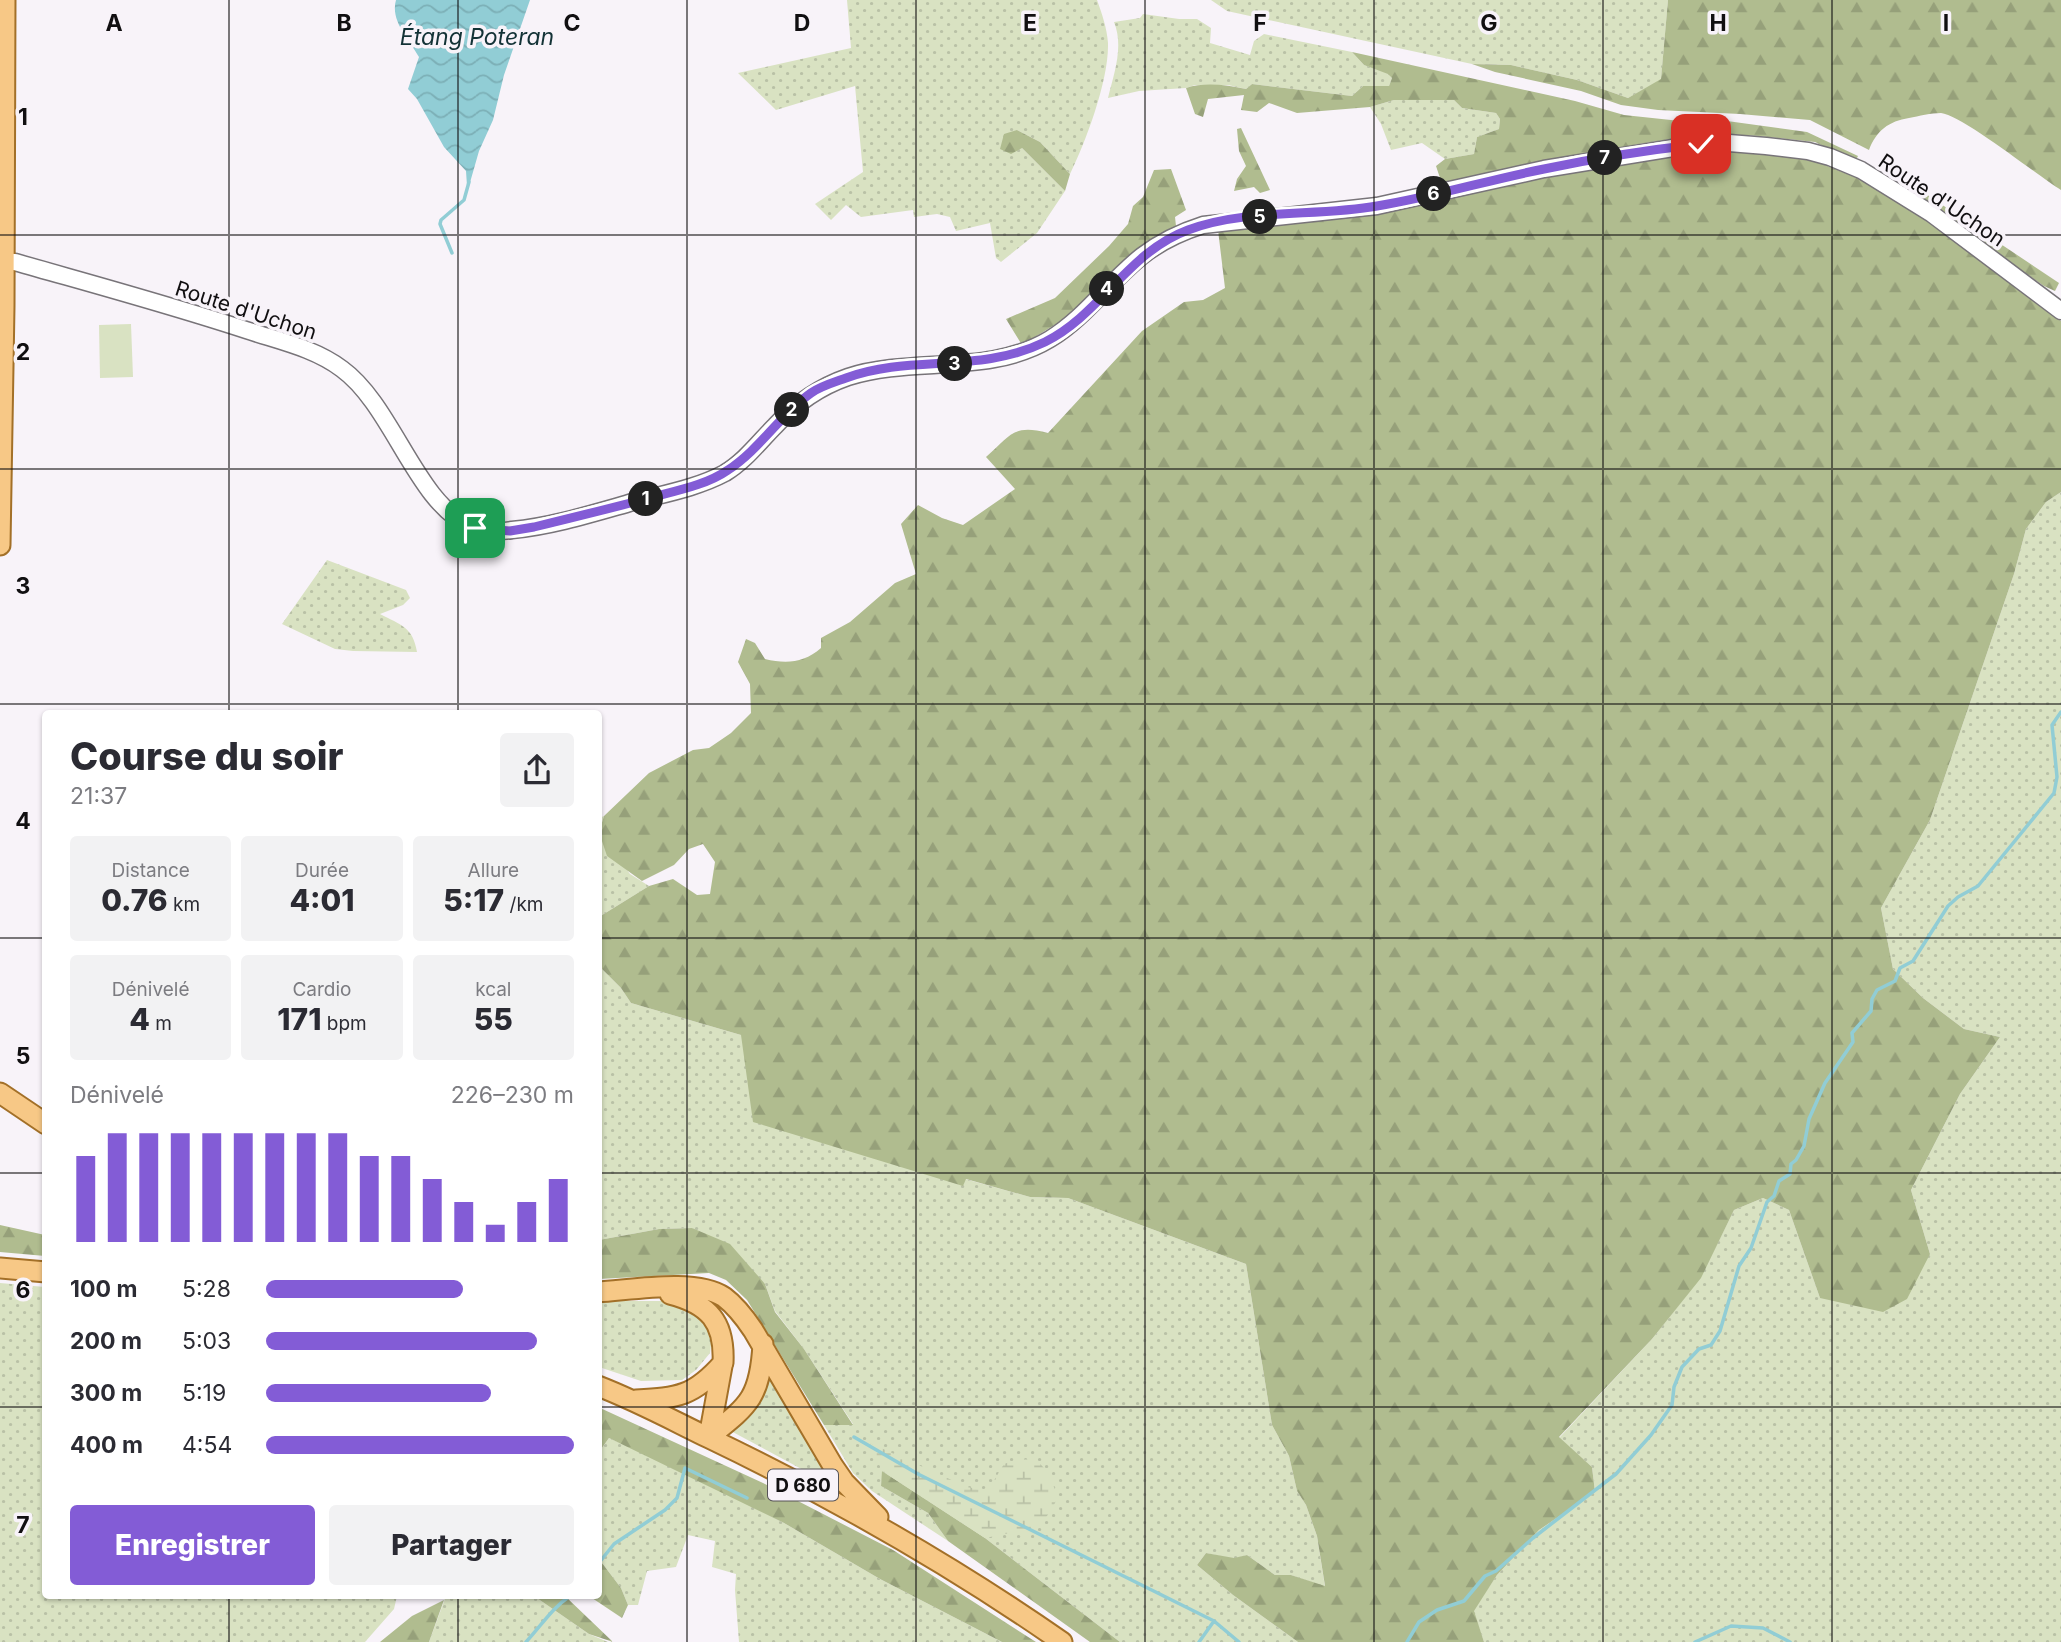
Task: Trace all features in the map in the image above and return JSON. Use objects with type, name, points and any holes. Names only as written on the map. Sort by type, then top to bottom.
[{"type":"main road","points":[[0,545],[5,0]]},
{"type":"main road","points":[[0,1093],[42,1121]]},
{"type":"main road","points":[[0,1268],[42,1272]]},
{"type":"main road","points":[[602,1292],[696,1287],[722,1296],[740,1311],[762,1344],[844,1482],[897,1535]]},
{"type":"main road","points":[[649,1289],[693,1301],[716,1321],[722,1336],[723,1363],[709,1437]]},
{"type":"main road","points":[[709,1437],[751,1400],[758,1385],[762,1344]]},
{"type":"main road","points":[[633,1400],[675,1397],[692,1391],[708,1380],[723,1363]]},
{"type":"main road","name":"D 680","points":[[602,1388],[750,1457],[897,1535],[1062,1642]]},
{"type":"street","name":"Route d'Uchon","points":[[4,262],[15,262],[226,324],[302,348],[328,360],[343,370],[369,396],[441,504],[461,522],[490,531],[534,527],[692,487],[725,472],[751,453],[777,423],[814,391],[850,376],[883,370],[997,359],[1022,352],[1048,340],[1076,320],[1141,256],[1184,231],[1248,218],[1377,206],[1544,169],[1673,148],[1728,143],[1808,151],[1861,170],[1932,214],[2061,311]]},
{"type":"green space","points":[[847,0],[1097,0],[1107,32],[1107,58],[1101,92],[1083,145],[1070,174],[1040,142],[1017,130],[1022,148],[1065,191],[1037,233],[1001,262],[996,258],[990,223],[956,231],[950,217],[937,214],[914,217],[913,210],[861,217],[846,205],[831,220],[815,204],[863,172],[855,86],[776,110],[738,73],[851,48]]},
{"type":"green space","points":[[1211,0],[1668,0],[1661,80],[1628,98],[1577,80],[1511,65],[1472,64],[1227,11]]},
{"type":"green space","points":[[1668,0],[2061,0],[2061,190],[1965,124],[1941,113],[1902,119],[1889,124],[1875,137],[1869,150],[1810,120],[1621,105],[1581,91],[1495,72],[1472,64],[1511,65],[1577,80],[1628,98],[1661,79]]},
{"type":"green space","points":[[1143,14],[1197,19],[1211,28],[1210,43],[1250,55],[1254,41],[1264,34],[1352,52],[1364,65],[1388,73],[1392,78],[1389,86],[1363,86],[1352,96],[1252,84],[1246,89],[1228,85],[1195,85],[1139,91],[1108,98],[1118,50],[1114,22],[1140,18]]},
{"type":"green space","points":[[1352,52],[1575,101],[1624,115],[1699,123],[1727,121],[1807,132],[1858,156],[1855,162],[1815,142],[1709,133],[1639,144],[1442,184],[1436,166],[1445,159],[1474,154],[1477,137],[1499,129],[1500,119],[1496,113],[1462,108],[1454,100],[1394,100],[1370,107],[1297,113],[1269,103],[1257,112],[1241,110],[1244,95],[1208,99],[1203,117],[1195,114],[1186,88],[1216,85],[1246,89],[1252,84],[1352,96],[1363,86],[1389,86],[1392,78],[1388,74],[1364,65]]},
{"type":"green space","points":[[1394,100],[1454,100],[1462,108],[1496,113],[1500,119],[1499,129],[1477,137],[1474,154],[1445,159],[1422,143],[1391,150],[1381,124],[1370,107]]},
{"type":"green space","points":[[1241,128],[1270,190],[1260,193],[1254,187],[1234,191],[1237,179],[1246,166],[1239,151],[1237,129]]},
{"type":"green space","points":[[1017,130],[1040,142],[1070,174],[1065,191],[1022,148],[1011,154],[1000,149],[1004,134]]},
{"type":"green space","points":[[1716,151],[1763,152],[1808,158],[1862,180],[1956,239],[2061,321],[2061,492],[2046,502],[2026,529],[2014,574],[1930,820],[1881,908],[1893,969],[1923,998],[1964,1029],[2000,1037],[1960,1094],[1911,1190],[1930,1254],[1907,1299],[1883,1312],[1820,1298],[1789,1210],[1763,1198],[1734,1210],[1701,1278],[1652,1339],[1559,1437],[1592,1467],[1595,1492],[1539,1530],[1497,1575],[1474,1611],[1484,1642],[1298,1642],[1197,1565],[1206,1553],[1234,1558],[1247,1555],[1275,1575],[1291,1575],[1325,1586],[1317,1536],[1306,1505],[1297,1491],[1289,1456],[1272,1425],[1246,1264],[1068,1198],[1030,1197],[966,1179],[963,1186],[753,1122],[741,1035],[631,1003],[621,988],[602,969],[602,915],[649,886],[673,879],[697,895],[710,894],[715,862],[703,844],[689,849],[674,865],[642,881],[607,856],[602,841],[602,822],[604,816],[649,773],[693,750],[709,748],[731,733],[751,713],[750,684],[738,662],[746,639],[755,643],[765,659],[773,661],[795,661],[815,653],[821,648],[821,638],[850,622],[895,583],[916,574],[901,524],[918,505],[942,518],[963,525],[1015,489],[986,457],[1013,433],[1027,430],[1048,433],[1142,331],[1184,302],[1203,300],[1225,288],[1218,230],[1658,156]]},
{"type":"green space","points":[[1171,169],[1186,210],[1175,217],[1176,226],[1142,248],[1069,316],[1022,345],[1006,319],[1055,298],[1128,224],[1133,206],[1143,197],[1154,170]]},
{"type":"green space","points":[[1926,194],[2059,283],[2055,291],[1919,199]]},
{"type":"green space","points":[[131,324],[133,377],[100,378],[99,325]]},
{"type":"green space","points":[[2061,492],[2061,1642],[1484,1642],[1473,1611],[1497,1575],[1539,1530],[1595,1492],[1592,1467],[1559,1438],[1652,1339],[1700,1278],[1734,1210],[1763,1198],[1789,1210],[1820,1298],[1930,1254],[1911,1190],[1960,1094],[2000,1037],[1964,1029],[1923,998],[1893,969],[1881,908],[1930,820],[2014,574],[2026,529],[2046,502]]},
{"type":"green space","points":[[327,560],[406,590],[410,598],[403,605],[380,614],[409,632],[417,652],[335,649],[282,624]]},
{"type":"green space","points":[[602,836],[630,874],[649,886],[602,915]]},
{"type":"green space","points":[[602,969],[621,988],[631,1003],[741,1035],[963,1185],[965,1179],[1030,1197],[1068,1198],[1246,1264],[1272,1425],[1289,1456],[1297,1491],[1306,1505],[1317,1536],[1325,1587],[1291,1575],[1275,1575],[1247,1555],[1234,1559],[1206,1553],[1197,1565],[1298,1642],[1120,1642],[985,1538],[883,1472],[881,1486],[928,1513],[948,1541],[872,1491],[853,1473],[824,1425],[853,1424],[804,1349],[775,1311],[765,1284],[692,1228],[659,1229],[602,1239]]},
{"type":"green space","points":[[0,1225],[42,1234],[42,1256],[0,1252]]},
{"type":"green space","points":[[692,1228],[730,1244],[765,1284],[775,1312],[804,1349],[853,1425],[824,1425],[747,1300],[726,1280],[709,1273],[602,1279],[602,1239],[659,1229]]},
{"type":"green space","points":[[0,1283],[42,1287],[42,1599],[396,1599],[394,1609],[365,1642],[0,1642]]},
{"type":"green space","points":[[602,1301],[672,1301],[687,1305],[704,1322],[712,1336],[710,1353],[696,1370],[682,1380],[641,1381],[602,1368]]},
{"type":"green space","points":[[768,1366],[827,1475],[820,1479],[729,1430]]},
{"type":"green space","points":[[602,1409],[763,1483],[893,1550],[1036,1642],[1002,1642],[880,1579],[784,1523],[609,1438],[602,1448]]},
{"type":"green space","points":[[609,1438],[685,1472],[784,1523],[880,1579],[1002,1642],[739,1642],[736,1574],[712,1567],[715,1541],[688,1535],[676,1567],[647,1571],[638,1605],[628,1605],[621,1588],[602,1563],[602,1448]]},
{"type":"green space","points":[[870,1443],[967,1487],[981,1490],[990,1487],[1004,1464],[1020,1460],[1033,1461],[1039,1463],[1048,1474],[1056,1500],[1033,1535],[1020,1531],[985,1538],[882,1471]]},
{"type":"green space","points":[[882,1471],[985,1538],[1120,1642],[1090,1642],[948,1541],[928,1513],[881,1486]]},
{"type":"green space","points":[[602,1563],[621,1588],[628,1605],[622,1618],[594,1599],[602,1599]]},
{"type":"green space","points":[[445,1599],[538,1599],[589,1634],[608,1642],[429,1642]]},
{"type":"green space","points":[[538,1599],[568,1599],[613,1642],[589,1634]]},
{"type":"green space","points":[[444,1600],[429,1642],[380,1642],[412,1616]]},
{"type":"water","name":"Étang Poteran","points":[[396,0],[530,0],[504,75],[493,120],[479,151],[469,186],[466,171],[444,147],[417,99],[408,89],[419,57],[398,23]]},
{"type":"waterway","points":[[452,253],[440,224],[441,220],[464,200],[469,182]]},
{"type":"waterway","points":[[1407,1642],[1419,1622],[1437,1610],[1464,1601],[1485,1576],[1496,1571],[1533,1538],[1616,1474],[1651,1435],[1672,1405],[1674,1387],[1682,1367],[1699,1349],[1711,1345],[1720,1331],[1739,1266],[1751,1248],[1767,1202],[1774,1196],[1779,1181],[1790,1174],[1791,1164],[1804,1146],[1809,1119],[1825,1083],[1853,1042],[1852,1033],[1871,1011],[1872,999],[1877,990],[1895,981],[1900,968],[1913,961],[1948,906],[1978,886],[2054,793],[2057,777],[2052,725],[2061,712]]},
{"type":"waterway","points":[[854,1437],[918,1474],[1214,1621],[1239,1642]]},
{"type":"waterway","points":[[602,1559],[614,1544],[665,1510],[677,1498],[685,1468],[747,1498]]},
{"type":"waterway","points":[[526,1642],[566,1599]]},
{"type":"waterway","points":[[1199,1642],[1214,1621]]},
{"type":"waterway","points":[[1695,1642],[1731,1626],[1763,1628],[1790,1642]]},
{"type":"route","points":[[475,528],[510,531],[534,527],[692,487],[725,472],[751,453],[777,423],[814,391],[850,376],[922,365],[997,359],[1022,352],[1048,340],[1076,320],[1141,256],[1184,231],[1203,225],[1248,218],[1359,209],[1544,169],[1701,144]]}]
